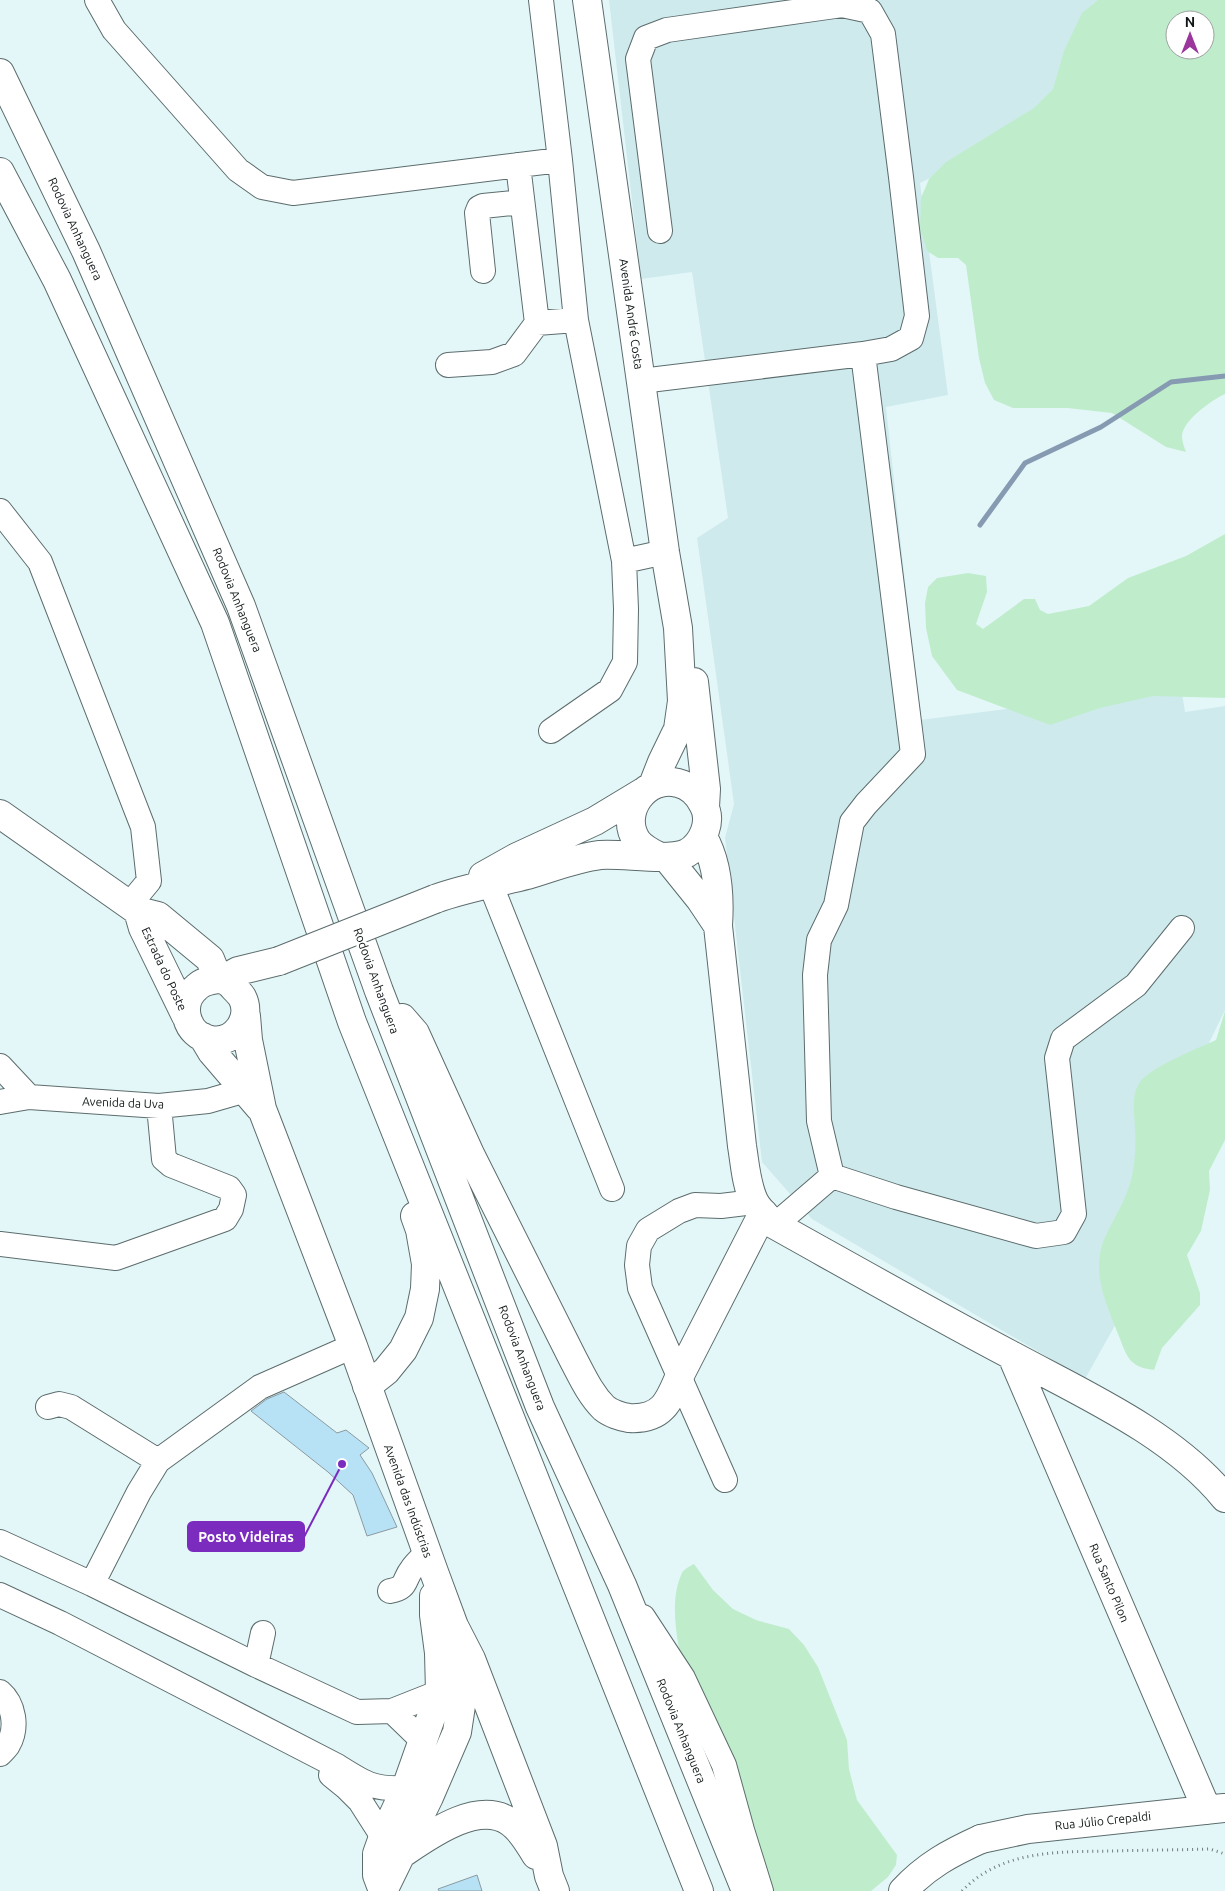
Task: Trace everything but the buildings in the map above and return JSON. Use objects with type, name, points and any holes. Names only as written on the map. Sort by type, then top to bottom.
[{"type":"main road","name":"Avenida André Costa","points":[[587,0],[640,381],[678,628]]},
{"type":"main road","name":"Rodovia Anhanguera","points":[[0,73],[86,251],[241,606],[379,990],[540,1407],[622,1584],[746,1891]]},
{"type":"main road","points":[[0,172],[57,280],[215,623],[352,1022],[699,1891]]},
{"type":"main road","points":[[678,628],[682,701],[678,729],[648,788],[635,802],[631,815],[632,828],[637,841],[646,850],[663,857],[700,899],[718,926]]},
{"type":"main road","points":[[232,993],[250,985],[276,962],[460,890],[525,875],[577,859],[598,856],[678,857],[697,846],[703,837],[706,827],[706,789],[692,658],[678,628]]},
{"type":"main road","points":[[460,890],[518,857],[595,821],[648,788],[666,782],[678,783],[690,788],[705,807]]},
{"type":"main road","points":[[0,814],[134,908]]},
{"type":"main road","points":[[703,837],[711,852],[720,903],[718,926],[747,1182],[764,1213],[1012,1356],[1112,1409],[1177,1452],[1225,1498]]},
{"type":"main road","name":"Estrada do Poste","points":[[134,908],[158,916],[210,959],[232,993]]},
{"type":"main road","name":"Estrada do Poste","points":[[134,908],[189,1025],[203,1037]]},
{"type":"main road","points":[[186,1016],[186,1005],[190,994],[197,986],[207,981],[232,993],[243,1024],[237,1032],[221,1040],[203,1037]]},
{"type":"main road","points":[[379,990],[414,1033],[470,1154],[590,1391],[606,1410],[623,1417],[640,1418],[655,1414],[669,1402],[680,1375],[764,1213]]},
{"type":"main road","name":"Avenida das Indústrias","points":[[232,993],[248,1040],[254,1100],[304,1216],[353,1346],[430,1563],[454,1626],[471,1659],[543,1846],[552,1883]]},
{"type":"main road","points":[[352,1022],[363,1070],[420,1230],[426,1264],[425,1289],[419,1318],[403,1350],[386,1371],[367,1386]]},
{"type":"main road","name":"Avenida das Indústrias","points":[[203,1037],[212,1052],[254,1100]]},
{"type":"main road","name":"Rua Santo Pilon","points":[[1012,1356],[1216,1809]]},
{"type":"main road","points":[[1042,1426],[1051,1401],[1057,1395],[1078,1390]]},
{"type":"main road","points":[[417,1793],[424,1741],[440,1692],[439,1653],[430,1563]]},
{"type":"main road","points":[[383,1891],[391,1846],[417,1793],[456,1732],[462,1699],[462,1679],[454,1626]]},
{"type":"main road","name":"Rua Júlio Crepaldi","points":[[903,1891],[916,1876],[948,1854],[981,1839],[1028,1829],[1216,1809]]},
{"type":"main road","points":[[391,1846],[464,1819],[496,1815],[510,1822],[523,1834],[552,1883]]},
{"type":"street","points":[[97,0],[114,30],[238,170],[262,187],[292,193],[560,160]]},
{"type":"street","points":[[541,0],[576,320],[624,561],[626,609],[624,662],[610,690],[551,731]]},
{"type":"street","points":[[640,381],[863,354],[891,349],[911,338],[917,316],[901,177],[882,34],[870,10],[842,5],[667,30],[646,38],[638,58],[660,231]]},
{"type":"street","points":[[448,365],[492,362],[514,354],[537,323],[518,165]]},
{"type":"street","points":[[483,271],[477,213],[479,208],[522,202]]},
{"type":"street","points":[[537,323],[576,320]]},
{"type":"street","points":[[832,1176],[819,1120],[815,975],[819,940],[836,905],[852,822],[866,804],[914,754],[863,354]]},
{"type":"street","points":[[0,511],[40,562],[143,827],[149,881],[134,908]]},
{"type":"street","points":[[624,561],[665,552]]},
{"type":"street","points":[[490,883],[612,1190]]},
{"type":"street","points":[[725,1480],[640,1288],[637,1265],[639,1246],[648,1230],[679,1211],[695,1205],[721,1206],[764,1213],[832,1176],[896,1197],[1036,1236],[1064,1232],[1074,1214],[1057,1058],[1063,1039],[1136,985],[1182,928]]},
{"type":"street","points":[[0,1066],[29,1097]]},
{"type":"street","name":"Avenida da Uva","points":[[0,1102],[29,1097],[159,1106],[208,1101],[254,1100]]},
{"type":"street","points":[[0,1244],[116,1258],[224,1219],[231,1209],[234,1195],[229,1188],[171,1165],[164,1158],[159,1106]]},
{"type":"street","points":[[92,1584],[139,1492],[158,1460],[260,1387],[353,1346]]},
{"type":"street","points":[[48,1408],[59,1404],[71,1408],[158,1460]]},
{"type":"street","points":[[0,1542],[92,1584],[356,1712],[392,1711],[440,1692]]},
{"type":"street","points":[[390,1591],[399,1590],[403,1586],[411,1570],[430,1563]]},
{"type":"street","points":[[622,1584],[683,1678],[724,1765],[761,1891]]},
{"type":"street","points":[[0,1595],[60,1623],[337,1766],[365,1783],[386,1789],[417,1793]]},
{"type":"street","points":[[256,1665],[263,1633]]},
{"type":"street","points":[[0,1692],[8,1698],[13,1711],[13,1728],[8,1744],[0,1754]]},
{"type":"street","points":[[392,1711],[424,1741]]},
{"type":"street","points":[[317,1756],[328,1773],[360,1801],[391,1846]]},
{"type":"path","points":[[962,1891],[988,1871],[1011,1861],[1042,1853],[1210,1849],[1225,1854]]},
{"type":"shaded area","points":[[609,0],[1109,0],[1039,124],[920,183],[948,395],[886,407],[920,720],[1181,687],[1185,712],[1225,706],[1225,1010],[1191,1080],[1142,1277],[1085,1379],[812,1219],[762,1162],[725,838],[734,804],[697,538],[728,518],[692,272],[641,279]]},
{"type":"green space","points":[[1098,0],[1225,0],[1225,394],[1206,406],[1187,424],[1182,436],[1186,452],[1166,447],[1112,413],[1067,408],[1013,408],[994,400],[985,383],[979,358],[966,265],[958,258],[938,258],[927,251],[920,228],[921,198],[929,179],[946,162],[1034,108],[1053,89],[1064,51],[1082,13]]},
{"type":"green space","points":[[1225,534],[1225,698],[1153,696],[1100,708],[1050,725],[957,690],[932,656],[926,628],[925,603],[928,587],[937,578],[968,573],[986,576],[987,592],[976,624],[983,629],[1024,599],[1035,599],[1040,610],[1048,614],[1089,606],[1128,578],[1186,556]]},
{"type":"green space","points":[[1225,1011],[1225,1140],[1209,1171],[1210,1190],[1201,1231],[1187,1255],[1200,1293],[1200,1305],[1162,1348],[1154,1370],[1139,1366],[1126,1354],[1102,1289],[1099,1266],[1100,1254],[1103,1242],[1123,1202],[1132,1176],[1135,1147],[1134,1106],[1137,1087],[1154,1070],[1175,1058],[1216,1040]]},
{"type":"green space","points":[[694,1564],[713,1590],[733,1609],[756,1620],[789,1629],[804,1645],[818,1667],[847,1740],[849,1769],[857,1800],[897,1855],[896,1865],[888,1877],[871,1891],[767,1891],[684,1674],[676,1623],[676,1597],[682,1573]]},
{"type":"waterway","points":[[980,525],[1025,463],[1101,427],[1171,382],[1225,376]]},
{"type":"place","name":"Posto Videiras","points":[[342,1464]]}]
